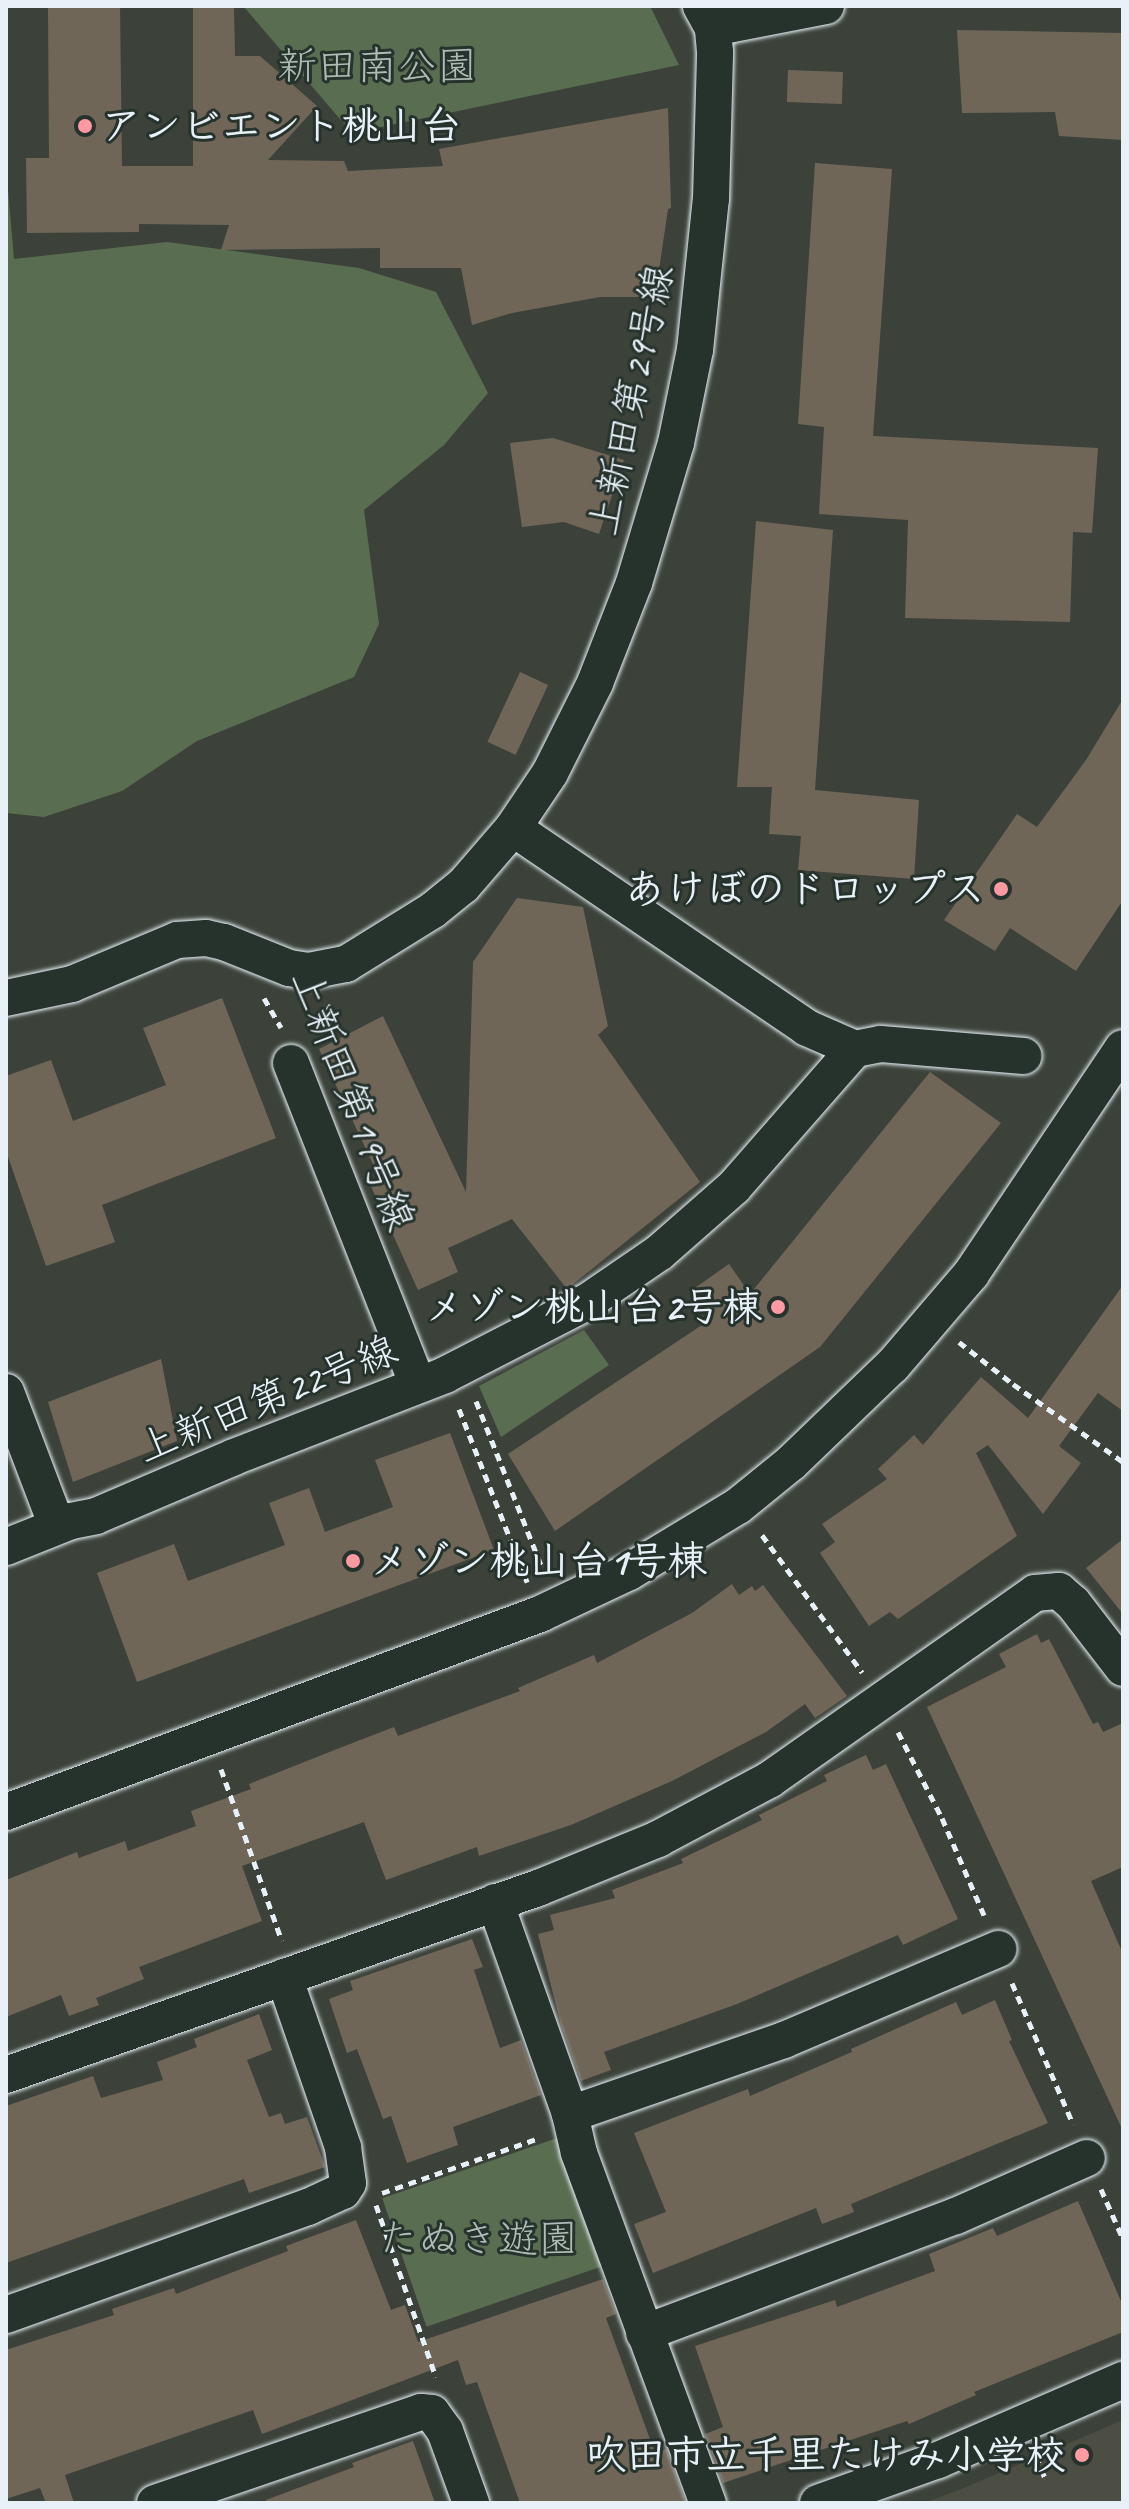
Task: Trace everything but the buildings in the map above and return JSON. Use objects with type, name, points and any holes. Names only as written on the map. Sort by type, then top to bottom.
[{"type":"street","name":"上新田第29号線","points":[[249,952],[270,963],[309,971],[346,964],[361,956],[463,886],[513,828],[550,773],[595,683],[634,583],[670,466],[695,350],[708,248],[713,155],[707,17],[826,6]]},
{"type":"street","points":[[513,828],[807,1028],[855,1049],[881,1044],[1023,1056]]},
{"type":"street","name":"上新田第19号線","points":[[7,996],[72,984],[177,940],[206,938],[249,952]]},
{"type":"street","points":[[6,1812],[540,1614],[629,1572],[738,1506],[791,1463],[893,1365],[971,1274],[1123,1048]]},
{"type":"street","name":"上新田第22号線","points":[[6,1547],[57,1526],[96,1516],[442,1376],[587,1302],[660,1252],[734,1187],[855,1049]]},
{"type":"street","name":"上新田第19号線","points":[[291,1063],[442,1376]]},
{"type":"street","points":[[6,1392],[57,1526]]},
{"type":"street","points":[[6,2075],[624,1854],[769,1780],[1020,1601],[1042,1590],[1059,1591],[1073,1603],[1123,1668]]},
{"type":"street","points":[[495,1902],[570,2114],[579,2153],[708,2503]]},
{"type":"street","points":[[570,2114],[784,2040],[998,1949]]},
{"type":"street","points":[[6,2315],[308,2207],[343,2191],[348,2183],[343,2147],[284,1977]]},
{"type":"street","points":[[644,2333],[956,2216],[1087,2158]]},
{"type":"street","points":[[818,2503],[952,2454],[1123,2380]]},
{"type":"street","points":[[155,2503],[410,2415],[432,2413],[445,2431],[471,2503]]},
{"type":"path","name":"上新田第19号線","points":[[249,952],[267,1003],[293,1044],[291,1063]]},
{"type":"path","points":[[958,1340],[1013,1384],[1123,1462]]},
{"type":"path","points":[[442,1376],[543,1570]]},
{"type":"path","points":[[442,1376],[540,1614]]},
{"type":"path","points":[[738,1506],[854,1660],[925,1781],[1123,2239]]},
{"type":"path","points":[[221,1768],[285,1951],[284,1977]]},
{"type":"path","points":[[432,2413],[439,2385],[376,2196],[558,2131],[570,2114]]},
{"type":"path","points":[[1034,2451],[1045,2478]]},
{"type":"shaded area","name":"吹田市立千里たけみ小学校","points":[[1123,2420],[1123,2503],[924,2503],[959,2490]]},
{"type":"green space","name":"新田南公園","points":[[650,6],[679,65],[352,133],[244,7]]},
{"type":"green space","points":[[6,166],[14,259],[167,242],[359,268],[436,292],[488,393],[444,445],[364,510],[379,624],[354,677],[197,741],[122,791],[44,817],[6,813]]},
{"type":"green space","points":[[584,1330],[609,1365],[501,1437],[479,1386]]},
{"type":"green space","name":"たぬき遊園","points":[[560,2137],[604,2266],[427,2327],[382,2198]]},
{"type":"place","name":"アンビエント桃山台","points":[[85,126]]},
{"type":"place","name":"あけぼのドロップス","points":[[1001,889]]},
{"type":"place","name":"メゾン桃山台2号棟","points":[[778,1307]]},
{"type":"place","name":"メゾン桃山台1号棟","points":[[353,1561]]},
{"type":"place","name":"吹田市立千里たけみ小学校","points":[[1082,2455]]}]
